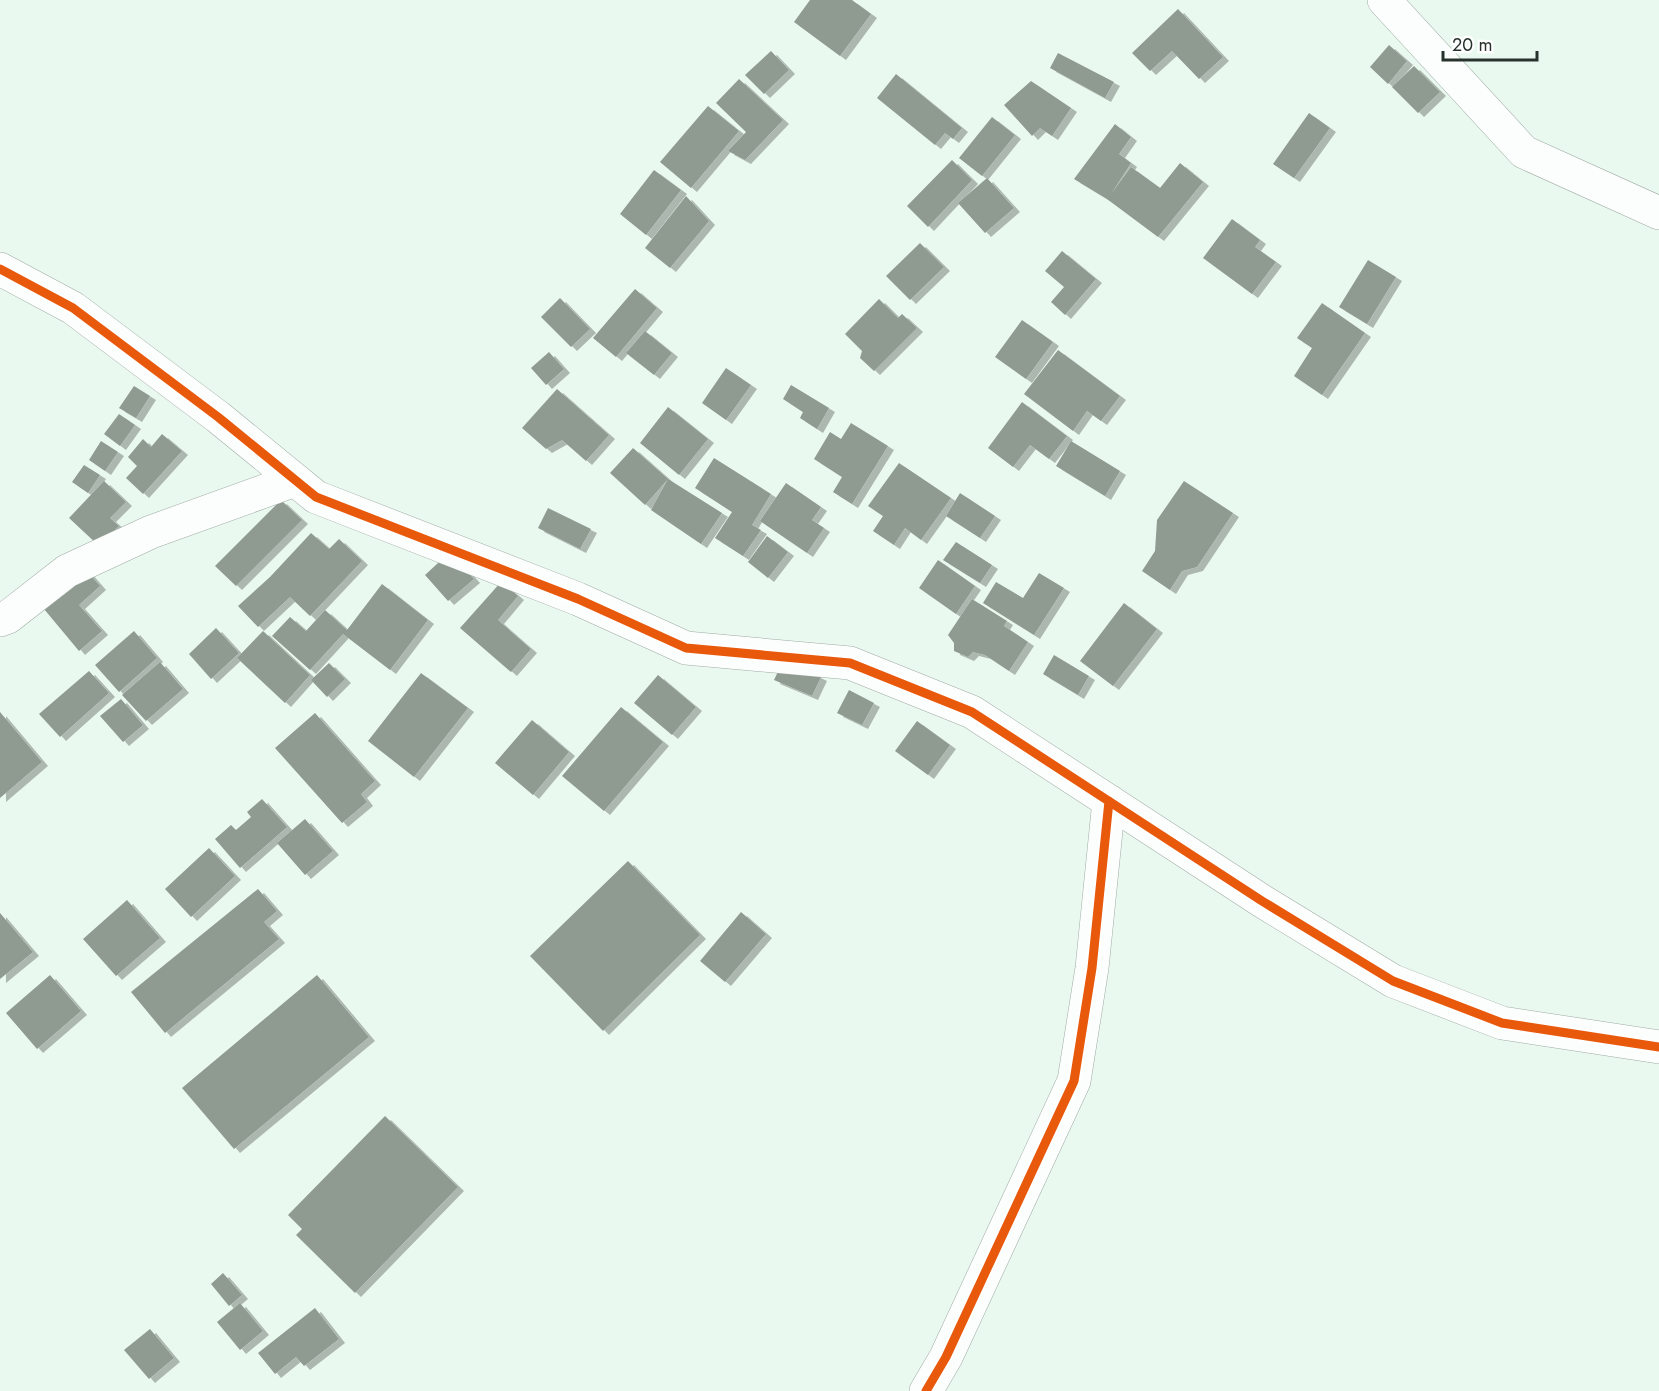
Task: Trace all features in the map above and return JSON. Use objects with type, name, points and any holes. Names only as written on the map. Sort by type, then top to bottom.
[{"type":"street","points":[[1384,0],[1524,152],[1659,213]]},
{"type":"street","points":[[0,269],[73,308],[218,417],[316,497],[578,598],[686,648],[850,663],[972,712],[1262,901],[1393,981],[1502,1023],[1659,1047]]},
{"type":"street","points":[[0,620],[8,617],[67,571],[151,532],[295,480]]},
{"type":"street","points":[[926,1391],[946,1357],[1074,1081],[1092,968],[1109,801]]},
{"type":"building","points":[[810,0],[852,0],[871,14],[840,56],[794,22]]},
{"type":"building","points":[[1178,9],[1223,57],[1199,79],[1172,51],[1150,71],[1132,53]]},
{"type":"building","points":[[1389,45],[1407,61],[1388,84],[1370,67]]},
{"type":"building","points":[[771,51],[789,70],[764,94],[745,75]]},
{"type":"building","points":[[1058,53],[1114,82],[1105,98],[1050,68]]},
{"type":"building","points":[[1414,66],[1440,92],[1418,113],[1392,87]]},
{"type":"building","points":[[896,74],[962,128],[953,139],[945,133],[935,145],[877,98]]},
{"type":"building","points":[[739,79],[783,120],[745,160],[728,151],[746,132],[716,103]]},
{"type":"building","points":[[1031,81],[1071,108],[1052,136],[1040,128],[1032,136],[1004,105]]},
{"type":"building","points":[[708,106],[739,131],[691,188],[660,162]]},
{"type":"building","points":[[1309,113],[1330,128],[1294,178],[1273,164]]},
{"type":"building","points":[[992,117],[1015,135],[982,176],[959,158]]},
{"type":"building","points":[[1115,124],[1131,137],[1119,154],[1131,163],[1111,194],[1131,167],[1160,188],[1180,163],[1203,182],[1158,237],[1107,199],[1074,179]]},
{"type":"building","points":[[952,160],[972,180],[928,227],[907,206]]},
{"type":"building","points":[[654,170],[681,190],[646,235],[620,214]]},
{"type":"building","points":[[987,178],[1014,208],[985,233],[958,203]]},
{"type":"building","points":[[686,196],[709,221],[670,268],[645,248]]},
{"type":"building","points":[[1232,219],[1260,240],[1255,247],[1276,262],[1252,294],[1203,258]]},
{"type":"building","points":[[920,243],[944,267],[910,300],[886,276]]},
{"type":"building","points":[[1062,251],[1096,279],[1065,315],[1051,302],[1064,287],[1045,271]]},
{"type":"building","points":[[1368,260],[1396,277],[1367,324],[1339,307]]},
{"type":"building","points":[[635,289],[657,308],[616,357],[593,338]]},
{"type":"building","points":[[560,298],[590,329],[571,347],[541,317]]},
{"type":"building","points":[[879,299],[898,318],[902,314],[917,328],[874,371],[860,358],[862,351],[845,334]]},
{"type":"building","points":[[1322,303],[1365,333],[1322,395],[1294,376],[1312,348],[1297,338]]},
{"type":"building","points":[[1022,320],[1053,342],[1026,379],[995,357]]},
{"type":"building","points":[[645,331],[672,353],[654,375],[626,353]]},
{"type":"building","points":[[1058,350],[1120,396],[1101,421],[1087,411],[1073,431],[1024,394]]},
{"type":"building","points":[[549,352],[564,369],[546,385],[531,368]]},
{"type":"building","points":[[726,368],[751,385],[726,420],[702,403]]},
{"type":"building","points":[[791,385],[829,408],[817,429],[800,418],[803,412],[783,399]]},
{"type":"building","points":[[134,386],[150,396],[136,418],[119,408]]},
{"type":"building","points":[[557,389],[609,435],[586,461],[562,440],[546,449],[522,428]]},
{"type":"building","points":[[1022,402],[1067,436],[1049,459],[1030,445],[1013,467],[988,448]]},
{"type":"building","points":[[668,407],[708,439],[679,475],[640,443]]},
{"type":"building","points":[[119,414],[135,425],[120,446],[104,434]]},
{"type":"building","points":[[851,423],[888,446],[852,504],[833,492],[842,477],[814,459],[830,432],[841,439]]},
{"type":"building","points":[[162,434],[182,451],[143,494],[126,478],[137,466],[128,457],[143,439],[151,447]]},
{"type":"building","points":[[101,441],[118,452],[105,471],[89,460]]},
{"type":"building","points":[[1071,441],[1120,471],[1105,496],[1056,466]]},
{"type":"building","points":[[633,448],[668,479],[645,505],[610,473]]},
{"type":"building","points":[[714,458],[771,494],[752,525],[761,530],[743,556],[715,538],[732,512],[695,488]]},
{"type":"building","points":[[899,463],[951,498],[921,540],[905,528],[894,545],[873,531],[883,516],[868,506]]},
{"type":"building","points":[[84,465],[100,475],[88,493],[72,482]]},
{"type":"building","points":[[668,479],[722,513],[701,544],[651,510]]},
{"type":"building","points":[[104,481],[126,502],[110,518],[119,526],[99,546],[69,518]]},
{"type":"building","points":[[1184,481],[1233,513],[1197,567],[1182,571],[1170,590],[1142,571],[1155,551],[1157,520]]},
{"type":"building","points":[[786,483],[821,507],[812,520],[824,528],[807,553],[760,521]]},
{"type":"building","points":[[960,493],[995,516],[980,538],[946,516]]},
{"type":"building","points":[[281,500],[302,520],[236,586],[215,566]]},
{"type":"building","points":[[548,508],[591,529],[580,549],[538,528]]},
{"type":"building","points":[[311,533],[329,549],[339,539],[362,561],[310,616],[290,597],[258,627],[238,606],[270,577]]},
{"type":"building","points":[[767,536],[788,552],[768,578],[748,562]]},
{"type":"building","points":[[956,542],[992,565],[980,583],[943,560]]},
{"type":"building","points":[[450,552],[474,579],[448,601],[425,575]]},
{"type":"building","points":[[938,560],[975,586],[956,614],[919,588]]},
{"type":"building","points":[[87,571],[100,586],[79,605],[102,631],[79,651],[44,609]]},
{"type":"building","points":[[1039,573],[1064,588],[1034,635],[983,603],[996,582],[1023,598]]},
{"type":"building","points":[[501,582],[518,596],[498,620],[531,649],[511,672],[460,628]]},
{"type":"building","points":[[382,584],[428,620],[390,670],[343,634],[310,670],[272,636],[290,617],[306,631],[325,610],[347,630]]},
{"type":"building","points":[[972,599],[1007,621],[1004,626],[1028,642],[1009,671],[985,655],[973,652],[968,657],[954,651],[954,643],[948,635]]},
{"type":"building","points":[[1124,603],[1157,629],[1113,686],[1080,661]]},
{"type":"building","points":[[216,628],[239,653],[211,679],[189,654]]},
{"type":"building","points":[[134,631],[157,658],[119,692],[95,665]]},
{"type":"building","points":[[263,631],[310,675],[285,703],[237,658]]},
{"type":"building","points":[[1054,655],[1089,676],[1078,695],[1043,674]]},
{"type":"building","points":[[784,659],[821,677],[812,696],[774,680]]},
{"type":"building","points":[[160,662],[183,689],[146,721],[122,695]]},
{"type":"building","points":[[329,663],[345,679],[327,697],[311,680]]},
{"type":"building","points":[[89,671],[109,693],[60,737],[39,714]]},
{"type":"building","points":[[421,673],[468,708],[414,777],[368,741]]},
{"type":"building","points":[[658,675],[696,707],[672,735],[634,703]]},
{"type":"building","points":[[849,690],[874,703],[862,725],[837,713]]},
{"type":"building","points":[[121,699],[143,725],[123,742],[100,716]]},
{"type":"building","points":[[621,707],[663,742],[604,811],[562,776]]},
{"type":"building","points":[[0,712],[42,762],[0,798]]},
{"type":"building","points":[[315,713],[375,781],[361,794],[367,802],[342,823],[275,748]]},
{"type":"building","points":[[532,720],[569,752],[533,795],[495,763]]},
{"type":"building","points":[[917,721],[950,745],[928,775],[895,751]]},
{"type":"building","points":[[262,799],[287,827],[240,868],[215,839],[231,825],[236,830],[251,817],[247,812]]},
{"type":"building","points":[[305,819],[333,851],[305,875],[277,843]]},
{"type":"building","points":[[209,848],[235,876],[191,917],[165,889]]},
{"type":"building","points":[[628,861],[700,935],[603,1031],[530,956]]},
{"type":"building","points":[[258,889],[277,911],[264,922],[279,939],[165,1033],[131,992]]},
{"type":"building","points":[[127,900],[160,938],[116,976],[83,939]]},
{"type":"building","points":[[741,912],[766,934],[725,982],[700,961]]},
{"type":"building","points":[[0,913],[33,952],[0,979]]},
{"type":"building","points":[[50,975],[81,1011],[37,1049],[6,1013]]},
{"type":"building","points":[[317,975],[369,1037],[234,1149],[182,1088]]},
{"type":"building","points":[[385,1116],[458,1187],[355,1293],[296,1235],[302,1229],[288,1215]]},
{"type":"building","points":[[223,1273],[242,1295],[229,1306],[211,1284]]},
{"type":"building","points":[[240,1303],[263,1331],[240,1350],[217,1322]]},
{"type":"building","points":[[315,1308],[339,1339],[304,1366],[296,1357],[275,1374],[258,1353]]},
{"type":"building","points":[[150,1329],[174,1358],[149,1379],[124,1350]]},
{"type":"cycle path","points":[[0,269],[73,308],[218,417],[316,497],[578,599],[686,648],[850,663],[972,712],[1262,901],[1393,981],[1502,1023],[1659,1047]]},
{"type":"cycle path","points":[[926,1391],[946,1357],[1074,1081],[1092,968],[1109,801]]}]
